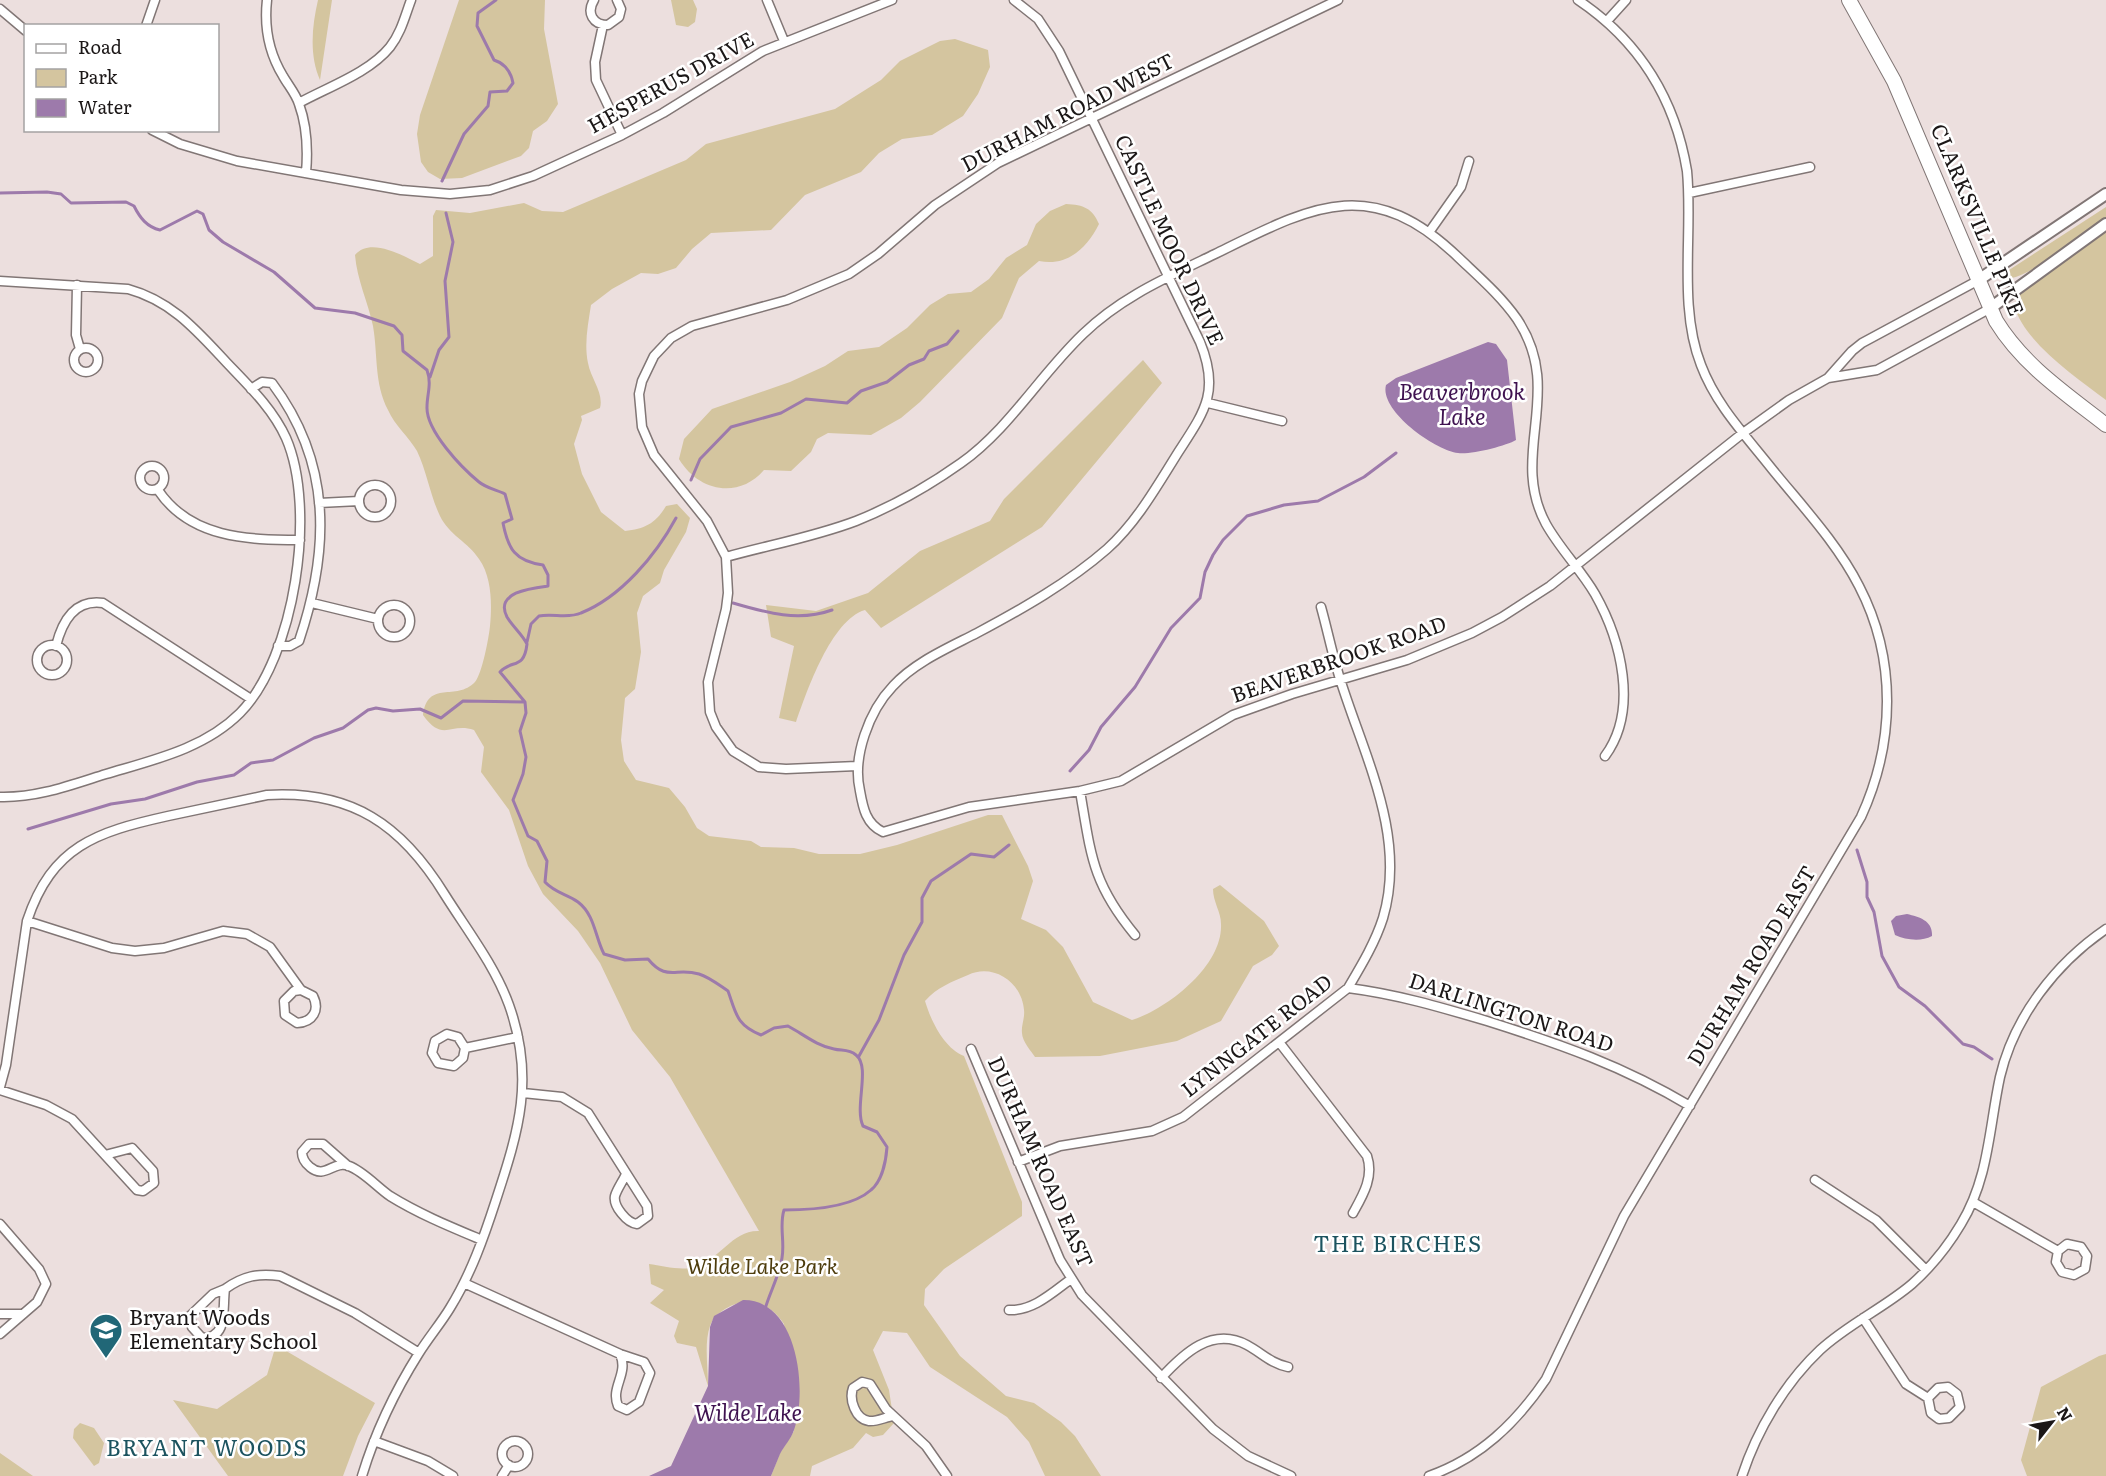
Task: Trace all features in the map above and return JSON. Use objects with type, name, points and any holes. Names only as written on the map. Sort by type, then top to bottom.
[{"type":"main road","name":"CLARKSVILLE PIKE","points":[[1849,0],[1890,71],[1989,309],[2019,354],[2106,425]]},
{"type":"street","points":[[147,24],[155,0]]},
{"type":"street","points":[[267,0],[266,22],[270,48],[299,103],[308,151],[306,173]]},
{"type":"street","points":[[299,103],[383,55],[397,37],[411,0]]},
{"type":"street","points":[[594,0],[591,15],[603,25],[613,24],[620,17],[621,9],[617,0]]},
{"type":"street","points":[[767,0],[784,42]]},
{"type":"street","name":"HESPERUS DRIVE","points":[[157,132],[207,153],[306,173],[410,191],[450,194],[476,192],[510,185],[622,135],[663,113],[742,63],[784,42],[892,0]]},
{"type":"street","name":"CASTLE MOOR DRIVE","points":[[1014,0],[1038,19],[1048,32],[1092,119],[1205,354],[1208,403]]},
{"type":"street","name":"DURHAM ROAD WEST","points":[[857,766],[786,769],[759,767],[733,751],[723,739],[710,712],[708,682],[728,593],[726,557],[707,521],[654,455],[642,427],[639,410],[642,381],[663,346],[692,326],[787,300],[849,274],[878,254],[935,205],[980,175],[1023,151],[1338,0]]},
{"type":"street","points":[[1578,0],[1607,21],[1641,57],[1663,92],[1684,150],[1689,193],[1689,301],[1694,345],[1716,398],[1743,433]]},
{"type":"street","points":[[1607,21],[1626,0]]},
{"type":"street","points":[[2,14],[24,30]]},
{"type":"street","points":[[603,25],[595,62],[596,80],[622,135]]},
{"type":"street","points":[[1430,231],[1461,187],[1469,161]]},
{"type":"street","points":[[1689,193],[1810,167]]},
{"type":"street","points":[[1977,281],[2106,194]]},
{"type":"street","points":[[726,557],[857,520],[943,475],[979,448],[1081,336],[1128,297],[1290,218],[1326,207],[1363,206],[1382,209],[1415,222],[1430,231],[1506,305],[1527,337],[1537,367],[1540,398],[1531,460],[1535,495],[1546,525],[1603,610],[1621,670],[1622,719],[1619,732],[1605,756]]},
{"type":"street","points":[[1989,309],[2106,224]]},
{"type":"street","points":[[0,281],[128,289],[146,294],[168,306],[193,327],[251,389],[278,424],[290,450],[298,482],[300,540],[292,599],[278,646],[263,682],[241,712],[217,732],[184,750],[52,791],[25,796],[0,797]]},
{"type":"street","name":"BEAVERBROOK ROAD","points":[[857,766],[862,803],[867,817],[875,829],[883,832],[891,832],[916,822],[969,807],[1102,787],[1138,773],[1204,730],[1233,715],[1292,694],[1407,660],[1472,633],[1525,603],[1575,567],[1743,433],[1789,400],[1828,378],[1852,351],[1862,344],[1977,281]]},
{"type":"street","points":[[77,285],[76,335],[80,349]]},
{"type":"street","name":"BEAVERBROOK ROAD","points":[[1828,378],[1877,370],[1989,309]]},
{"type":"street","points":[[251,389],[262,382],[272,383],[293,413],[312,459],[319,503],[320,540],[312,603],[299,641],[290,646],[278,646]]},
{"type":"street","points":[[857,766],[872,718],[881,699],[893,685],[931,657],[1061,583],[1107,549],[1140,512],[1208,403],[1282,420]]},
{"type":"street","name":"DURHAM ROAD EAST","points":[[1429,1476],[1459,1463],[1480,1450],[1515,1421],[1530,1402],[1558,1355],[1624,1216],[1861,817],[1874,789],[1888,721],[1888,696],[1882,651],[1868,605],[1858,584],[1827,538],[1743,433]]},
{"type":"street","points":[[158,490],[170,505],[187,518],[221,535],[246,539],[300,540]]},
{"type":"street","points":[[319,503],[359,501]]},
{"type":"street","points":[[56,646],[70,613],[87,603],[103,603],[251,699]]},
{"type":"street","points":[[312,603],[378,619]]},
{"type":"street","name":"LYNNGATE ROAD","points":[[1018,1162],[1060,1146],[1137,1135],[1168,1125],[1197,1108],[1348,988],[1383,918],[1388,894],[1389,858],[1385,817],[1378,788],[1341,681],[1322,607]]},
{"type":"street","points":[[1080,791],[1091,855],[1101,886],[1113,907],[1135,935]]},
{"type":"street","points":[[105,1155],[132,1148],[153,1171],[154,1183],[144,1191],[136,1190],[72,1119],[46,1105],[0,1088],[6,1065],[27,921],[41,886],[59,861],[85,841],[112,829],[267,795],[300,795],[333,800],[353,806],[385,824],[400,836],[425,863],[502,989],[518,1037],[523,1093],[517,1136],[482,1239],[464,1283],[419,1353],[374,1442],[362,1476]]},
{"type":"street","points":[[27,921],[112,948],[135,951],[164,948],[223,931],[247,934],[270,947],[301,990],[313,996],[317,1008],[310,1020],[297,1023],[285,1015],[284,1001],[288,994],[301,990]]},
{"type":"street","points":[[1742,1476],[1760,1432],[1786,1390],[1820,1351],[1912,1284],[1952,1238],[1973,1202],[1987,1162],[2000,1077],[2013,1039],[2030,1007],[2053,976],[2067,960],[2106,929]]},
{"type":"street","name":"DARLINGTON ROAD","points":[[1348,988],[1413,999],[1572,1048],[1645,1079],[1690,1106]]},
{"type":"street","points":[[465,1048],[518,1037]]},
{"type":"street","points":[[1280,1042],[1367,1155],[1370,1173],[1368,1184],[1353,1213]]},
{"type":"street","name":"DURHAM ROAD EAST","points":[[971,1049],[1018,1162],[1071,1279],[1094,1310],[1230,1443],[1248,1456],[1291,1476]]},
{"type":"street","points":[[523,1093],[562,1097],[588,1113],[626,1174],[633,1181],[649,1211],[645,1220],[637,1224],[627,1219],[616,1202],[616,1193],[626,1174]]},
{"type":"street","points":[[348,1166],[339,1165],[319,1173],[306,1164],[302,1152],[309,1144],[323,1144],[348,1166],[390,1196],[482,1239]]},
{"type":"street","points":[[1815,1180],[1876,1220],[1926,1270]]},
{"type":"street","points":[[1973,1202],[2058,1251]]},
{"type":"street","points":[[0,1224],[39,1269],[46,1284],[42,1296],[0,1334]]},
{"type":"street","points":[[225,1289],[223,1327],[215,1336],[202,1338],[192,1327],[190,1316],[213,1294],[249,1276],[280,1276],[355,1313],[419,1353]]},
{"type":"street","points":[[1009,1310],[1019,1311],[1036,1304],[1071,1279]]},
{"type":"street","points":[[464,1283],[620,1354],[644,1362],[650,1373],[639,1402],[627,1410],[618,1406],[614,1394],[623,1374],[620,1354]]},
{"type":"street","points":[[0,1314],[21,1314]]},
{"type":"street","points":[[1863,1318],[1906,1384],[1928,1398]]},
{"type":"street","points":[[1161,1378],[1190,1349],[1222,1339],[1245,1344],[1274,1364],[1288,1367]]},
{"type":"street","points":[[893,1416],[872,1422],[861,1418],[852,1402],[853,1388],[862,1382],[870,1384],[893,1416],[926,1446],[947,1476]]},
{"type":"street","points":[[374,1442],[428,1461],[453,1476]]},
{"type":"street","points":[[502,1476],[509,1465]]},
{"type":"green space","points":[[318,0],[332,0],[320,80],[313,51],[314,20]]},
{"type":"green space","points":[[459,0],[545,0],[544,29],[558,104],[547,121],[533,131],[529,148],[521,156],[462,178],[440,179],[428,172],[421,162],[417,134],[420,115]]},
{"type":"green space","points":[[671,0],[693,0],[697,9],[695,22],[688,27],[676,25]]},
{"type":"green space","name":"Wilde Lake Park","points":[[955,39],[988,50],[990,67],[978,94],[963,116],[932,135],[902,139],[879,153],[861,172],[805,195],[771,230],[711,233],[692,249],[676,268],[658,274],[641,273],[612,289],[591,305],[586,348],[601,402],[600,408],[581,416],[582,420],[574,444],[582,474],[601,512],[625,531],[649,524],[666,506],[677,504],[690,518],[686,532],[664,570],[660,583],[643,596],[637,613],[641,652],[635,689],[625,698],[621,740],[624,761],[636,780],[669,788],[685,807],[697,828],[709,836],[751,841],[761,847],[794,848],[819,854],[860,854],[897,845],[988,815],[1002,815],[1028,866],[1033,881],[1021,919],[1046,930],[1063,947],[1093,1002],[1132,1020],[1176,996],[1203,970],[1213,955],[1219,940],[1221,924],[1213,889],[1220,885],[1264,921],[1279,946],[1272,955],[1253,966],[1221,1021],[1177,1041],[1100,1056],[1035,1057],[1022,1036],[1024,1010],[1018,991],[1012,983],[996,973],[987,971],[968,975],[940,988],[925,1001],[944,1040],[964,1056],[1022,1202],[1022,1216],[944,1269],[925,1289],[924,1305],[960,1356],[1006,1396],[1034,1403],[1061,1422],[1075,1436],[1101,1476],[1045,1476],[1029,1442],[1007,1417],[930,1367],[907,1333],[883,1331],[873,1350],[889,1390],[894,1423],[883,1435],[873,1437],[866,1433],[853,1448],[812,1466],[810,1476],[771,1476],[780,1453],[794,1431],[784,1324],[772,1310],[758,1303],[742,1302],[718,1314],[711,1323],[707,1340],[708,1386],[696,1347],[677,1343],[674,1336],[679,1321],[650,1303],[664,1290],[651,1284],[649,1264],[678,1268],[695,1267],[712,1258],[741,1235],[759,1231],[670,1077],[632,1030],[600,963],[578,931],[543,894],[528,866],[509,810],[481,772],[484,747],[474,730],[459,728],[442,730],[436,728],[423,715],[431,697],[468,688],[478,678],[489,631],[490,591],[479,559],[448,528],[440,516],[417,451],[394,421],[384,400],[378,379],[373,326],[355,255],[369,248],[386,249],[420,264],[433,256],[433,216],[436,210],[470,213],[524,203],[542,211],[563,212],[686,160],[706,144],[835,109],[881,80],[900,61],[940,41]]},
{"type":"green space","points":[[1066,204],[1087,208],[1099,224],[1088,241],[1075,254],[1067,258],[1049,262],[1039,261],[1019,278],[1002,318],[920,402],[901,418],[871,435],[828,433],[817,439],[811,452],[791,471],[764,470],[754,479],[731,488],[719,488],[707,484],[687,470],[679,459],[684,439],[712,409],[790,382],[825,366],[848,351],[879,347],[907,328],[930,305],[948,294],[971,292],[989,279],[1006,258],[1027,245],[1036,224],[1050,211]]},
{"type":"green space","points":[[2106,207],[2106,218],[2055,255],[2025,273],[2013,278],[2004,278],[2006,272]]},
{"type":"green space","points":[[2106,232],[2106,400],[2053,359],[2040,346],[2020,320],[2014,306],[2018,295]]},
{"type":"green space","points":[[1143,360],[1162,383],[1042,527],[881,628],[865,610],[853,616],[841,627],[822,658],[796,722],[779,718],[794,646],[771,637],[766,605],[816,611],[868,593],[920,551],[990,521],[1004,499]]},
{"type":"green space","points":[[276,1345],[375,1403],[358,1436],[343,1476],[228,1476],[173,1400],[217,1409],[267,1375]]},
{"type":"green space","points":[[2106,1354],[2106,1476],[2027,1476],[2021,1460],[2041,1387]]},
{"type":"green space","points":[[80,1423],[94,1428],[104,1443],[99,1463],[94,1466],[73,1438],[74,1429]]},
{"type":"green space","points":[[0,1453],[33,1476],[0,1476]]},
{"type":"water","name":"Beaverbrook Lake","points":[[1488,342],[1496,344],[1507,360],[1516,440],[1471,453],[1448,451],[1411,428],[1391,406],[1386,395],[1386,385],[1396,378]]},
{"type":"water","points":[[1907,914],[1921,918],[1928,923],[1932,936],[1914,940],[1895,935],[1891,921],[1896,916]]},
{"type":"water","name":"Wilde Lake","points":[[743,1300],[762,1304],[776,1314],[787,1330],[799,1371],[800,1393],[794,1430],[771,1476],[649,1476],[671,1466],[708,1386],[710,1327],[714,1316]]},
{"type":"waterway","points":[[442,181],[464,134],[488,106],[490,92],[507,91],[513,83],[507,69],[494,60],[477,26],[478,13],[496,0]]},
{"type":"waterway","points":[[0,193],[47,192],[61,194],[71,203],[126,202],[134,206],[141,218],[148,224],[160,230],[197,211],[203,214],[209,230],[223,242],[274,272],[315,308],[355,313],[394,326],[402,335],[403,351],[427,370],[429,380],[427,407],[432,427],[446,448],[479,482],[505,494],[512,519],[503,523],[510,547],[519,557],[543,565],[548,575],[548,586],[517,593],[506,602],[504,609],[507,617],[527,644],[523,658],[500,672],[525,702],[526,713],[520,731],[526,757],[523,774],[513,800],[528,836],[537,841],[547,861],[545,882],[584,907],[604,954],[625,960],[648,959],[666,972],[691,972],[703,975],[728,991],[738,1017],[746,1027],[753,1031],[761,1035],[774,1028],[788,1026],[822,1045],[851,1052],[860,1061],[862,1068],[860,1109],[863,1126],[877,1132],[887,1147],[881,1176],[871,1190],[852,1201],[817,1208],[784,1210],[782,1258],[765,1309]]},
{"type":"waterway","points":[[430,377],[439,350],[449,337],[445,281],[453,242],[446,213]]},
{"type":"waterway","points":[[691,480],[700,459],[731,427],[781,413],[806,399],[847,403],[861,391],[887,382],[909,365],[924,359],[929,351],[947,344],[958,331]]},
{"type":"waterway","points":[[1070,771],[1089,750],[1101,727],[1135,687],[1171,628],[1200,598],[1205,572],[1213,555],[1223,540],[1247,516],[1284,505],[1318,501],[1364,477],[1396,453]]},
{"type":"waterway","points":[[527,642],[531,624],[539,616],[576,615],[610,597],[648,560],[676,518]]},
{"type":"waterway","points":[[733,603],[771,613],[795,616],[820,614],[832,610]]},
{"type":"waterway","points":[[28,829],[111,804],[145,799],[197,782],[234,775],[251,763],[273,760],[314,738],[343,728],[368,710],[376,708],[393,711],[420,709],[441,718],[463,701],[525,702]]},
{"type":"waterway","points":[[859,1056],[879,1020],[904,955],[922,922],[922,898],[931,881],[971,854],[994,857],[1009,845]]},
{"type":"waterway","points":[[1857,850],[1867,882],[1867,897],[1874,912],[1882,956],[1899,987],[1925,1006],[1963,1044],[1974,1047],[1992,1059]]},
{"type":"place","name":"Bryant Woods Elementary School","points":[[106,1359]]},
{"type":"district","name":"THE BIRCHES","points":[[1398,1244]]},
{"type":"district","name":"BRYANT WOODS","points":[[207,1448]]}]
